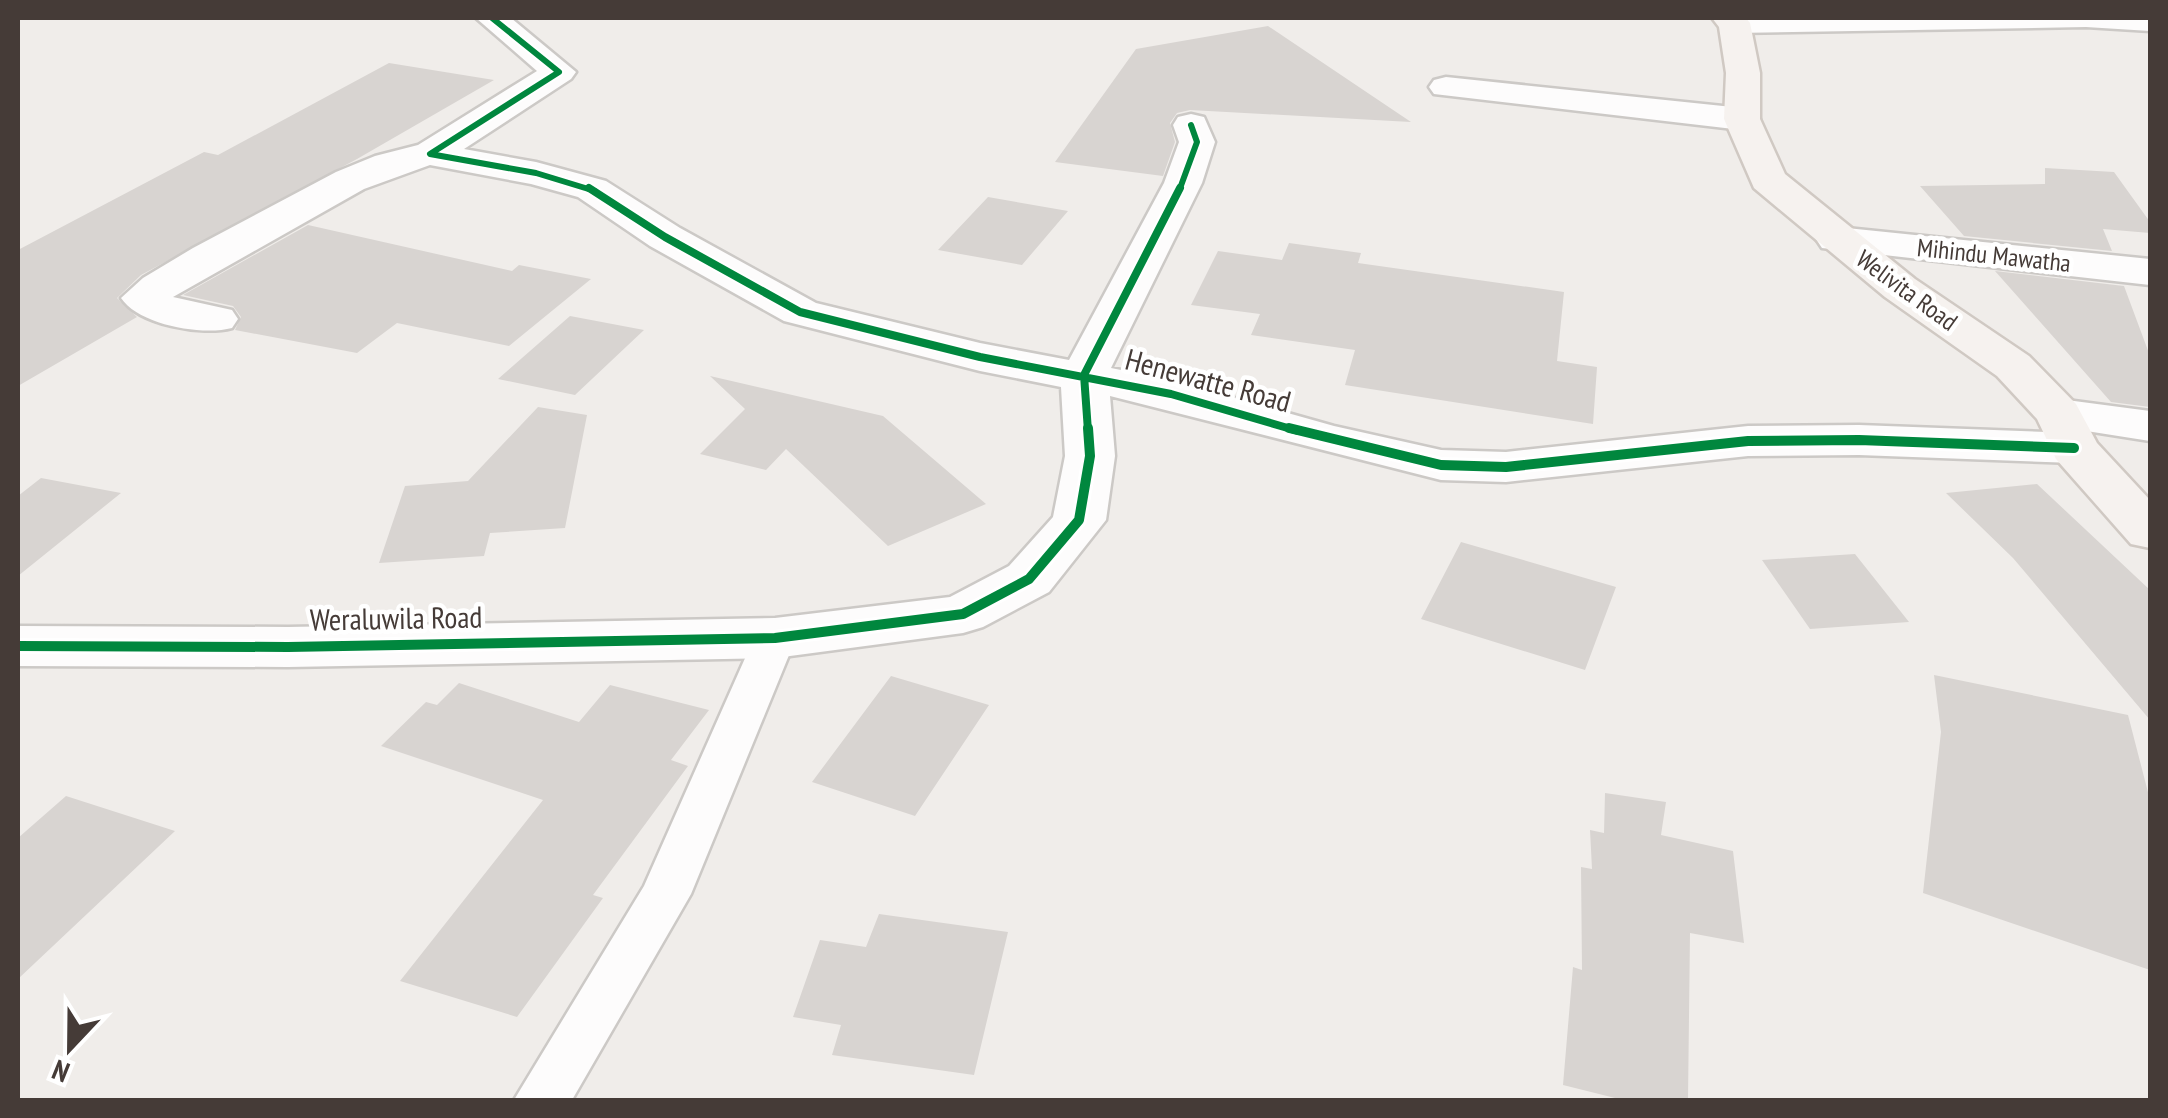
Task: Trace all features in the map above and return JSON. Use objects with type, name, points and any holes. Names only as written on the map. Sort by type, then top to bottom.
[{"type":"street","points":[[216,319],[159,307],[143,298],[358,176],[398,158],[430,154],[559,72],[492,18]]},
{"type":"street","points":[[1730,20],[2086,18],[2150,22]]},
{"type":"street","name":"Welivita Road","points":[[1730,20],[1743,73],[1742,120],[1768,180],[1837,239],[2014,366],[2150,532]]},
{"type":"street","points":[[1446,86],[1742,120]]},
{"type":"street","points":[[775,638],[963,614],[1029,579],[1079,520],[1090,456],[1084,375],[1182,183],[1196,142],[1191,124]]},
{"type":"street","name":"Henewatte Road","points":[[430,154],[536,173],[592,189],[665,236],[800,312],[980,357],[1171,394],[1323,438],[1441,465],[1506,467],[1748,441],[1859,440],[2150,426]]},
{"type":"street","name":"Mihindu Mawatha","points":[[1837,239],[2150,272]]},
{"type":"street","name":"Weraluwila Road","points":[[18,646],[775,638]]},
{"type":"lane","points":[[542,1100],[666,894],[775,638]]},
{"type":"building","points":[[1268,26],[1411,122],[1190,110],[1177,113],[1170,123],[1175,142],[1163,176],[1055,162],[1136,49]]},
{"type":"building","points":[[389,63],[494,80],[141,275],[117,298],[137,317],[18,386],[18,250],[204,152],[218,155]]},
{"type":"building","points":[[2045,168],[2114,172],[2150,222],[2150,233],[2103,229],[2112,251],[1964,236],[1920,186],[2045,184]]},
{"type":"building","points":[[988,197],[1068,211],[1022,265],[938,250]]},
{"type":"building","points":[[308,225],[512,271],[519,265],[591,279],[509,346],[397,323],[357,353],[235,330],[241,317],[233,306],[183,295]]},
{"type":"building","points":[[1289,243],[1361,253],[1358,263],[1564,292],[1557,361],[1597,367],[1593,424],[1345,385],[1355,350],[1251,335],[1260,314],[1191,305],[1218,251],[1282,260]]},
{"type":"building","points":[[1995,271],[2124,286],[2150,356],[2150,407],[2111,402]]},
{"type":"building","points":[[570,316],[644,330],[575,395],[498,379]]},
{"type":"building","points":[[710,376],[883,416],[986,504],[888,546],[786,449],[766,470],[700,454],[745,409]]},
{"type":"building","points":[[538,407],[587,415],[565,528],[490,533],[484,556],[379,563],[405,486],[468,481]]},
{"type":"building","points":[[41,478],[121,493],[18,576],[18,496]]},
{"type":"building","points":[[2037,484],[2150,590],[2150,720],[2013,558],[1946,493]]},
{"type":"building","points":[[1461,542],[1616,587],[1585,670],[1421,619]]},
{"type":"building","points":[[1855,554],[1909,622],[1810,629],[1762,560]]},
{"type":"building","points":[[1934,675],[2128,715],[2150,800],[2150,970],[1923,893],[1941,732]]},
{"type":"building","points":[[891,676],[989,705],[915,816],[812,782]]},
{"type":"building","points":[[459,683],[579,722],[610,685],[709,710],[671,760],[688,766],[593,895],[603,898],[517,1017],[400,981],[543,800],[381,746],[426,702],[437,705]]},
{"type":"building","points":[[1605,793],[1666,802],[1661,835],[1733,851],[1744,943],[1690,933],[1688,1100],[1623,1100],[1563,1085],[1573,967],[1582,970],[1581,867],[1592,869],[1590,830],[1604,833]]},
{"type":"building","points":[[66,796],[175,831],[18,979],[18,838]]},
{"type":"building","points":[[879,914],[1008,932],[974,1075],[832,1055],[841,1025],[793,1017],[820,940],[866,947]]},
{"type":"cycle path","points":[[492,18],[559,72],[430,154],[536,173],[592,189],[665,237],[800,312],[980,357],[1171,394],[1323,438],[1441,465],[1506,467],[1748,441],[1859,440],[2074,448]]},
{"type":"cycle path","points":[[18,646],[288,647],[775,638],[963,614],[1029,579],[1079,520],[1090,456],[1084,375],[1183,183],[1197,142],[1191,125]]}]
